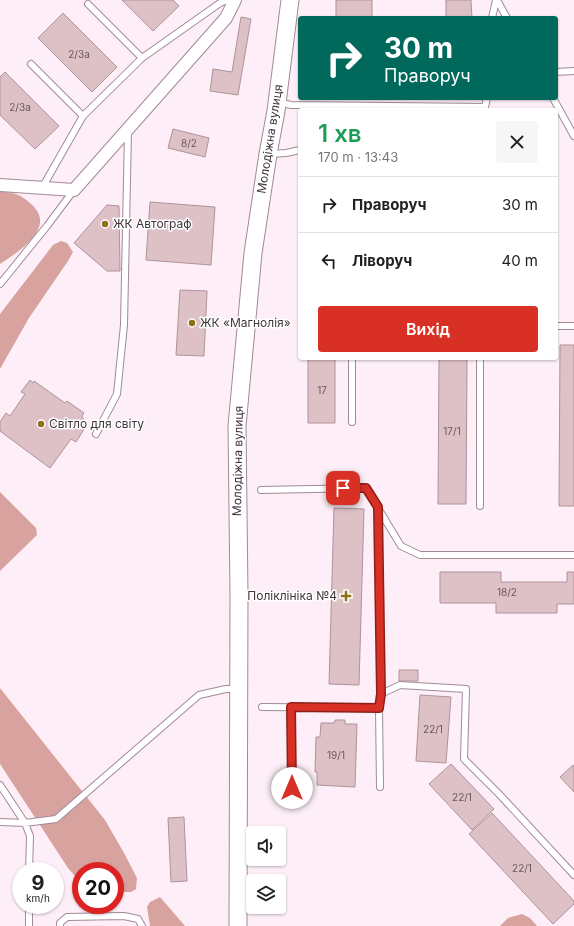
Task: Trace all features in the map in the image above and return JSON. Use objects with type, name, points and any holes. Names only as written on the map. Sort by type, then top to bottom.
[{"type":"street","points":[[0,185],[74,190],[226,18],[235,0]]},
{"type":"street","name":"Молодіжна вулиця","points":[[238,926],[239,689],[237,426],[253,253],[276,111],[290,0]]},
{"type":"lane","points":[[42,188],[83,116],[142,58],[220,3],[228,0]]},
{"type":"lane","points":[[492,16],[496,0]]},
{"type":"lane","points":[[496,0],[506,16]]},
{"type":"lane","points":[[88,4],[142,58]]},
{"type":"lane","points":[[31,64],[83,116]]},
{"type":"lane","points":[[558,72],[574,71]]},
{"type":"lane","points":[[276,102],[291,105],[485,107],[487,100]]},
{"type":"lane","points":[[554,100],[574,136]]},
{"type":"lane","points":[[96,434],[117,394],[124,325],[128,129]]},
{"type":"lane","points":[[268,154],[298,150]]},
{"type":"lane","points":[[0,284],[48,226],[74,190]]},
{"type":"lane","points":[[558,326],[574,326]]},
{"type":"lane","points":[[352,360],[352,422]]},
{"type":"lane","points":[[480,360],[480,506]]},
{"type":"lane","points":[[261,490],[366,488],[401,546],[420,555],[574,555]]},
{"type":"lane","points":[[378,507],[381,694],[379,708],[380,786]]},
{"type":"lane","points":[[381,694],[400,685],[466,689],[464,759],[499,794],[574,875]]},
{"type":"lane","points":[[0,822],[25,823],[56,819],[199,695],[226,689],[239,689]]},
{"type":"lane","points":[[262,707],[379,708]]},
{"type":"lane","points":[[291,707],[292,788]]},
{"type":"lane","points":[[0,785],[25,823],[30,836],[29,862]]},
{"type":"lane","points":[[29,914],[29,926]]},
{"type":"lane","points":[[60,926],[60,923],[67,917],[124,916],[138,919],[142,926]]},
{"type":"shaded area","points":[[0,192],[13,193],[23,198],[31,204],[38,213],[40,221],[38,230],[25,246],[0,264]]},
{"type":"shaded area","points":[[61,241],[67,243],[73,252],[29,318],[0,369],[0,314],[53,245]]},
{"type":"shaded area","points":[[0,492],[36,528],[37,535],[0,571]]},
{"type":"shaded area","points":[[0,688],[105,820],[137,878],[136,889],[131,892],[124,892],[124,862],[72,862],[72,873],[0,764]]},
{"type":"shaded area","points":[[160,897],[185,926],[150,926],[147,907],[150,902]]},
{"type":"shaded area","points":[[522,914],[530,918],[537,926],[500,926],[508,918]]},
{"type":"building","points":[[122,0],[173,0],[179,6],[153,31]]},
{"type":"building","points":[[336,0],[372,0],[372,16],[336,16]]},
{"type":"building","points":[[446,0],[471,0],[472,16],[446,16]]},
{"type":"building","points":[[63,13],[117,67],[92,92],[38,38]]},
{"type":"building","points":[[241,17],[251,19],[238,95],[210,91],[213,69],[232,72]]},
{"type":"building","points":[[5,72],[59,126],[35,149],[0,115],[0,77]]},
{"type":"building","points":[[173,129],[209,138],[205,157],[168,148]]},
{"type":"building","points":[[150,202],[215,207],[211,265],[146,260]]},
{"type":"building","name":"ЖК Автограф","points":[[107,205],[119,206],[120,271],[107,271],[74,243]]},
{"type":"building","name":"ЖК «Магнолія»","points":[[180,290],[207,291],[204,356],[176,355]]},
{"type":"building","points":[[560,345],[574,345],[574,506],[559,506]]},
{"type":"building","points":[[308,360],[335,360],[335,423],[308,423]]},
{"type":"building","points":[[439,360],[467,360],[466,504],[438,504]]},
{"type":"building","points":[[30,380],[33,383],[34,381],[65,403],[67,401],[84,413],[82,416],[86,426],[76,442],[71,439],[50,468],[0,431],[0,422],[6,413],[10,416],[25,394],[21,392]]},
{"type":"building","points":[[334,508],[364,509],[359,685],[329,684]]},
{"type":"building","points":[[440,572],[501,572],[501,582],[567,582],[567,572],[574,572],[574,604],[557,604],[557,613],[496,613],[496,603],[440,603]]},
{"type":"building","points":[[399,670],[418,670],[418,681],[399,681]]},
{"type":"building","points":[[420,695],[451,697],[446,763],[416,761]]},
{"type":"building","points":[[335,720],[345,720],[345,724],[357,724],[355,787],[317,785],[317,772],[315,772],[316,737],[320,737],[321,723],[334,723]]},
{"type":"building","points":[[451,764],[494,809],[472,830],[429,784]]},
{"type":"building","points":[[573,765],[574,767],[574,792],[560,777]]},
{"type":"building","points":[[492,813],[574,901],[574,904],[553,924],[469,834]]},
{"type":"building","points":[[184,817],[187,881],[171,882],[168,818]]},
{"type":"place","name":"ЖК Автограф","points":[[105,224]]},
{"type":"place","name":"ЖК «Магнолія»","points":[[192,323]]},
{"type":"place","name":"Світло для світу","points":[[41,424]]},
{"type":"place","name":"Поліклініка №4","points":[[346,596]]},
{"type":"route","points":[[292,788],[291,707],[379,708],[381,694],[378,507],[366,488],[343,488]]}]
